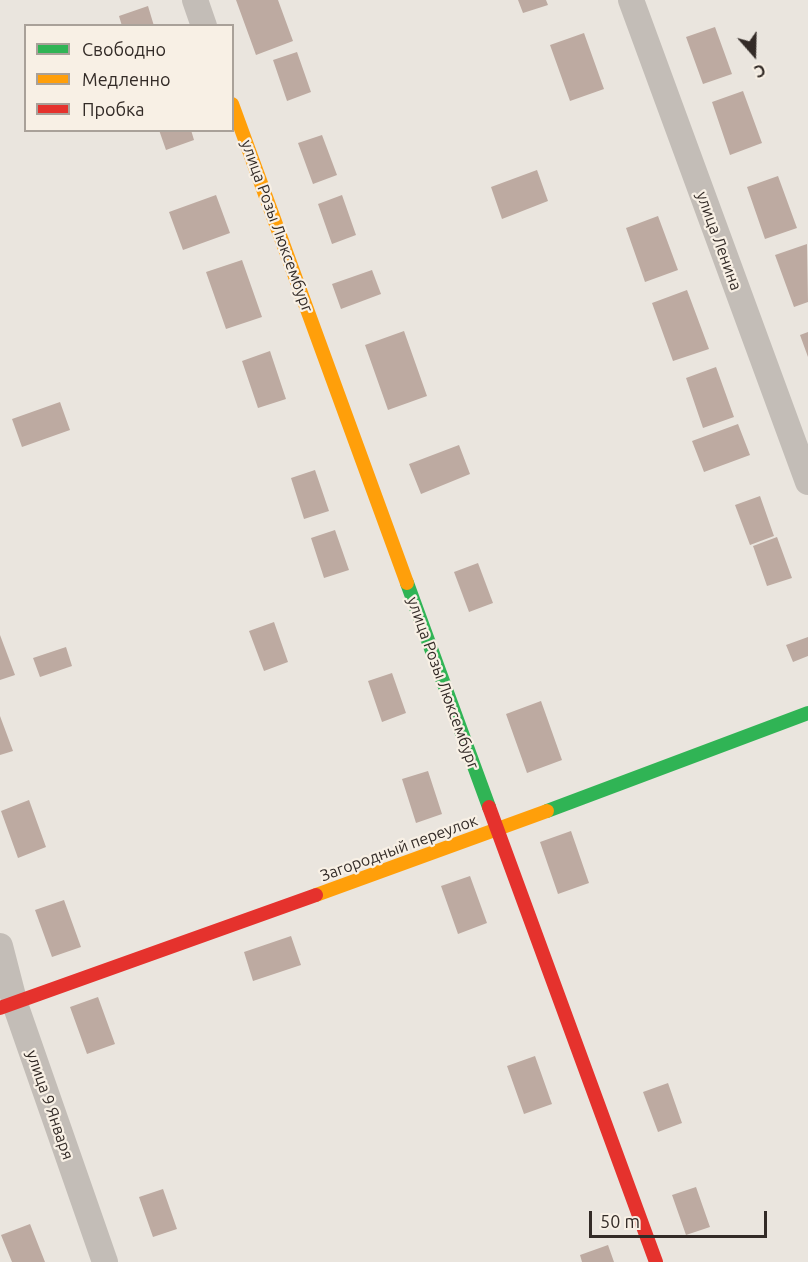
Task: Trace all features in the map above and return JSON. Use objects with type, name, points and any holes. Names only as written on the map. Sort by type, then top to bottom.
[{"type":"street","points":[[195,0],[203,24]]},
{"type":"street","name":"улица Ленина","points":[[630,0],[808,482]]},
{"type":"street","name":"улица Розы Люксембург","points":[[234,109],[656,1262]]},
{"type":"street","name":"Загородный переулок","points":[[8,1006],[497,830],[808,713]]},
{"type":"street","name":"улица 9 Января","points":[[0,946],[8,1006],[105,1262]]},
{"type":"building","points":[[236,0],[278,0],[293,41],[256,55]]},
{"type":"building","points":[[518,0],[546,0],[548,5],[523,13]]},
{"type":"building","points":[[148,6],[153,24],[121,24],[119,16]]},
{"type":"building","points":[[715,27],[732,74],[703,84],[686,37]]},
{"type":"building","points":[[584,33],[604,89],[570,101],[550,45]]},
{"type":"building","points":[[297,52],[311,92],[287,101],[273,60]]},
{"type":"building","points":[[743,91],[762,143],[730,155],[712,102]]},
{"type":"building","points":[[160,132],[192,132],[194,140],[166,150]]},
{"type":"building","points":[[322,135],[337,175],[313,184],[298,143]]},
{"type":"building","points":[[537,170],[548,201],[502,219],[491,187]]},
{"type":"building","points":[[778,176],[797,228],[765,239],[747,187]]},
{"type":"building","points":[[216,195],[230,233],[183,250],[169,212]]},
{"type":"building","points":[[342,195],[356,235],[332,244],[318,204]]},
{"type":"building","points":[[658,216],[678,270],[645,282],[626,228]]},
{"type":"building","points":[[807,244],[808,302],[794,307],[775,255]]},
{"type":"building","points":[[242,260],[262,317],[226,329],[206,272]]},
{"type":"building","points":[[372,270],[381,294],[341,309],[332,284]]},
{"type":"building","points":[[687,290],[709,349],[673,361],[652,303]]},
{"type":"building","points":[[404,331],[427,396],[388,410],[365,345]]},
{"type":"building","points":[[808,332],[808,357],[800,335]]},
{"type":"building","points":[[270,351],[286,399],[258,408],[242,361]]},
{"type":"building","points":[[716,367],[734,417],[703,428],[686,378]]},
{"type":"building","points":[[60,402],[70,430],[22,447],[12,419]]},
{"type":"building","points":[[738,424],[750,455],[704,472],[692,441]]},
{"type":"building","points":[[459,445],[470,474],[421,494],[409,464]]},
{"type":"building","points":[[315,470],[329,511],[304,519],[291,478]]},
{"type":"building","points":[[760,496],[774,536],[750,545],[735,505]]},
{"type":"building","points":[[335,530],[349,570],[324,578],[311,538]]},
{"type":"building","points":[[777,537],[792,578],[767,586],[753,546]]},
{"type":"building","points":[[478,563],[493,603],[469,612],[454,572]]},
{"type":"building","points":[[274,622],[288,662],[264,671],[249,631]]},
{"type":"building","points":[[0,635],[15,675],[0,680]]},
{"type":"building","points":[[808,637],[808,656],[793,662],[786,645]]},
{"type":"building","points":[[66,647],[72,666],[40,677],[33,658]]},
{"type":"building","points":[[392,673],[406,713],[382,722],[368,681]]},
{"type":"building","points":[[541,701],[562,760],[527,773],[506,714]]},
{"type":"building","points":[[0,716],[13,751],[0,755]]},
{"type":"building","points":[[428,771],[442,814],[416,823],[402,779]]},
{"type":"building","points":[[29,800],[46,847],[18,858],[1,811]]},
{"type":"building","points":[[571,831],[589,883],[558,894],[540,842]]},
{"type":"building","points":[[470,876],[487,923],[458,934],[441,886]]},
{"type":"building","points":[[64,900],[81,947],[52,957],[35,910]]},
{"type":"building","points":[[291,936],[301,965],[253,981],[244,952]]},
{"type":"building","points":[[98,997],[115,1044],[87,1054],[70,1007]]},
{"type":"building","points":[[535,1056],[552,1104],[524,1114],[507,1066]]},
{"type":"building","points":[[668,1083],[682,1123],[658,1132],[643,1092]]},
{"type":"building","points":[[696,1187],[710,1227],[686,1235],[672,1195]]},
{"type":"building","points":[[163,1189],[177,1229],[153,1237],[139,1197]]},
{"type":"building","points":[[30,1224],[45,1262],[12,1262],[1,1235]]},
{"type":"building","points":[[608,1245],[614,1262],[582,1262],[580,1255]]},
{"type":"traffic: fast","points":[[407,583],[489,807]]},
{"type":"traffic: fast","points":[[547,811],[808,713]]},
{"type":"traffic: slow","points":[[234,109],[407,583]]},
{"type":"traffic: slow","points":[[316,895],[547,811]]},
{"type":"traffic: jam","points":[[489,807],[656,1262]]},
{"type":"traffic: jam","points":[[0,1008],[316,895]]}]
